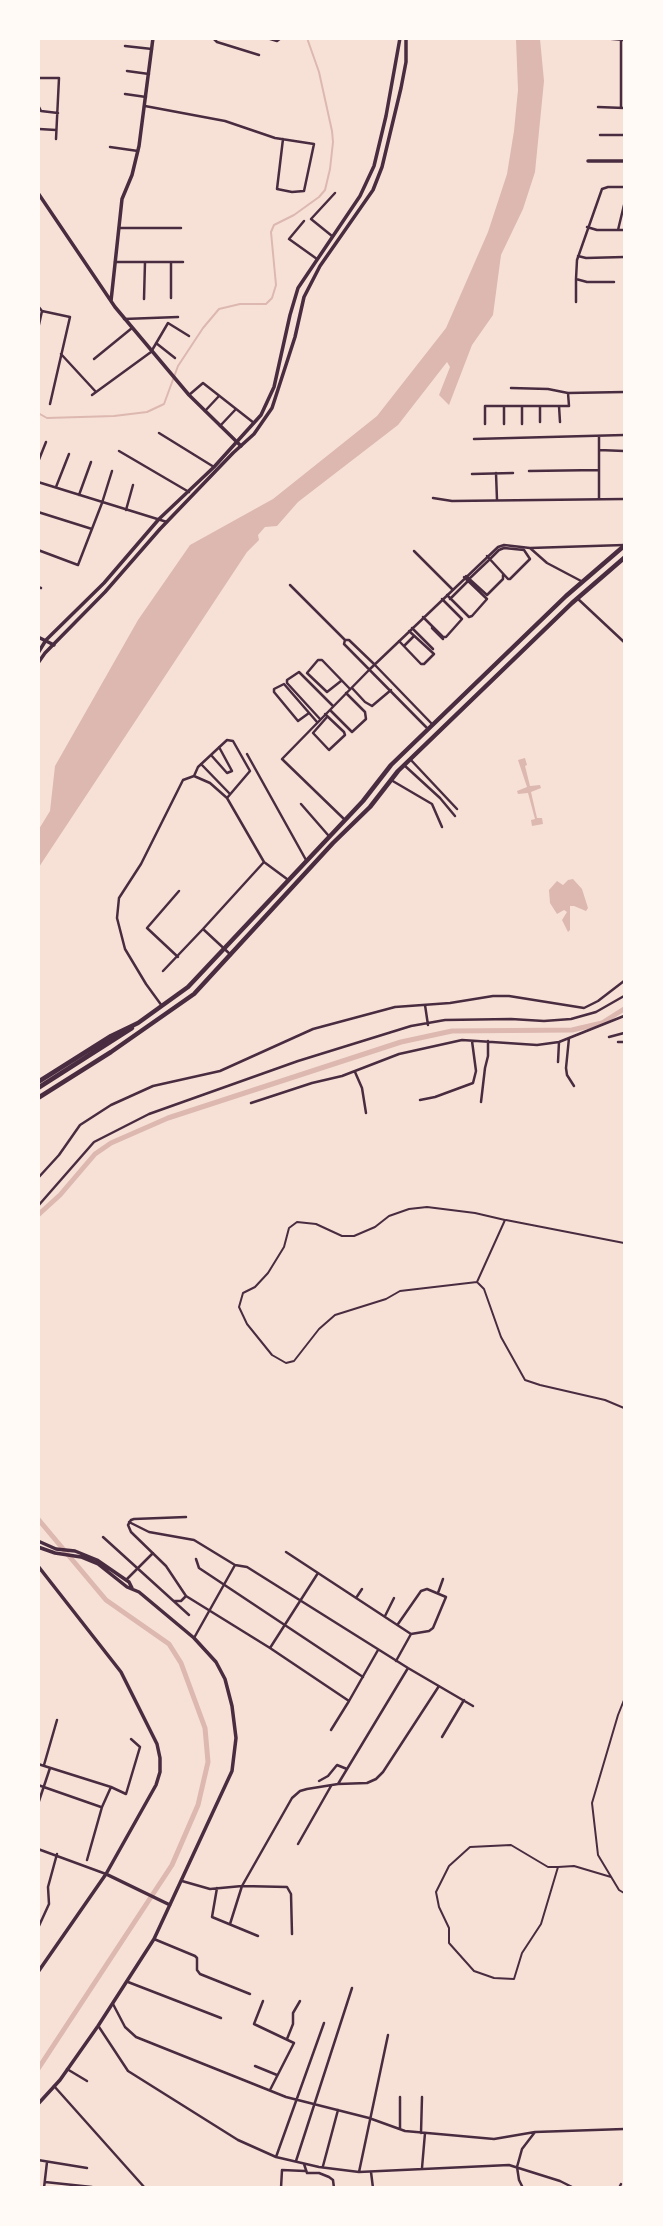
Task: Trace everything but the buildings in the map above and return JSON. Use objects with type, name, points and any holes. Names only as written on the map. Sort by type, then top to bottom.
[{"type":"main road","points":[[38,1088],[43,1081],[111,1036],[138,1023],[188,987],[328,835],[363,801],[391,765],[583,582],[625,546]]},
{"type":"main road","points":[[38,1098],[111,1052],[194,994],[370,807],[404,765],[578,598],[625,558]]},
{"type":"main road","points":[[430,727],[436,733]]},
{"type":"street","points":[[111,302],[122,199],[138,151],[153,38]]},
{"type":"street","points":[[214,38],[217,42],[259,55]]},
{"type":"street","points":[[267,38],[277,41],[281,38]]},
{"type":"street","points":[[38,653],[46,640],[104,583],[159,519],[214,467],[255,423],[268,401],[274,387],[298,288],[366,187],[374,166],[400,38]]},
{"type":"street","points":[[38,663],[167,522],[263,424],[274,404],[295,337],[304,297],[320,266],[373,190],[382,167],[401,88],[406,38]]},
{"type":"street","points":[[598,107],[623,108],[623,40],[603,38]]},
{"type":"street","points":[[125,46],[152,49]]},
{"type":"street","points":[[127,71],[149,74]]},
{"type":"street","points":[[38,78],[59,78],[56,139]]},
{"type":"street","points":[[125,94],[146,97]]},
{"type":"street","points":[[38,105],[41,111],[58,113]]},
{"type":"street","points":[[145,106],[225,121],[283,139],[315,144],[303,191],[277,190],[283,139]]},
{"type":"street","points":[[40,129],[56,130]]},
{"type":"street","points":[[600,135],[625,135]]},
{"type":"street","points":[[110,147],[138,151]]},
{"type":"street","points":[[588,161],[625,161]]},
{"type":"street","points":[[576,302],[578,256],[604,187],[625,187]]},
{"type":"street","points":[[39,193],[124,319],[189,395],[241,446]]},
{"type":"street","points":[[332,236],[311,219],[335,193]]},
{"type":"street","points":[[618,230],[625,205]]},
{"type":"street","points":[[304,221],[289,239],[317,259]]},
{"type":"street","points":[[587,227],[597,230],[625,230]]},
{"type":"street","points":[[119,228],[181,228]]},
{"type":"street","points":[[578,256],[625,257]]},
{"type":"street","points":[[115,262],[183,262]]},
{"type":"street","points":[[144,299],[145,262]]},
{"type":"street","points":[[171,262],[171,298]]},
{"type":"street","points":[[576,279],[587,282],[614,282]]},
{"type":"street","points":[[38,306],[42,311],[70,317],[50,404]]},
{"type":"street","points":[[38,329],[42,311]]},
{"type":"street","points":[[124,319],[178,317]]},
{"type":"street","points":[[61,354],[94,394],[151,352],[168,323],[189,336]]},
{"type":"street","points":[[94,359],[132,328]]},
{"type":"street","points":[[156,343],[175,358]]},
{"type":"street","points":[[189,395],[203,383],[255,423]]},
{"type":"street","points":[[511,388],[548,389],[568,393],[625,392]]},
{"type":"street","points":[[485,424],[485,406],[569,406],[568,393]]},
{"type":"street","points":[[205,411],[219,396]]},
{"type":"street","points":[[268,401],[274,404]]},
{"type":"street","points":[[504,406],[505,424]]},
{"type":"street","points":[[522,406],[523,424]]},
{"type":"street","points":[[540,406],[540,422]]},
{"type":"street","points":[[559,406],[560,422]]},
{"type":"street","points":[[220,426],[236,409]]},
{"type":"street","points":[[159,433],[214,467]]},
{"type":"street","points":[[474,439],[625,435]]},
{"type":"street","points":[[598,436],[599,499]]},
{"type":"street","points":[[38,462],[46,442]]},
{"type":"street","points":[[599,450],[625,451]]},
{"type":"street","points":[[119,451],[189,492]]},
{"type":"street","points":[[56,488],[68,454]]},
{"type":"street","points":[[79,495],[91,462]]},
{"type":"street","points":[[529,471],[599,470]]},
{"type":"street","points":[[38,550],[78,565],[112,471]]},
{"type":"street","points":[[496,473],[497,500]]},
{"type":"street","points":[[472,474],[513,473]]},
{"type":"street","points":[[38,482],[167,522]]},
{"type":"street","points":[[126,510],[133,485]]},
{"type":"street","points":[[433,498],[452,501],[625,499]]},
{"type":"street","points":[[38,512],[93,529]]},
{"type":"street","points":[[450,598],[498,547],[504,545],[530,548],[625,546]]},
{"type":"street","points":[[504,548],[522,549],[530,559],[510,579],[488,558],[504,548]]},
{"type":"street","points":[[530,548],[547,563],[583,582]]},
{"type":"street","points":[[414,551],[452,589]]},
{"type":"street","points":[[467,578],[485,594],[489,594],[504,577],[488,558]]},
{"type":"street","points":[[326,715],[345,735],[329,750],[313,733],[331,708],[452,589],[467,578]]},
{"type":"street","points":[[446,595],[472,616],[487,599],[467,578]]},
{"type":"street","points":[[290,585],[345,640],[349,640],[374,664],[430,727]]},
{"type":"street","points":[[578,598],[625,642]]},
{"type":"street","points":[[423,618],[446,637],[462,619],[442,599]]},
{"type":"street","points":[[423,618],[443,639]]},
{"type":"street","points":[[399,641],[421,664],[434,654],[411,629]]},
{"type":"street","points":[[411,629],[433,649]]},
{"type":"street","points":[[404,646],[415,635]]},
{"type":"street","points":[[38,637],[54,645]]},
{"type":"street","points":[[345,640],[344,644],[430,727]]},
{"type":"street","points":[[341,681],[327,692],[307,673],[320,659],[341,681],[372,706],[391,690]]},
{"type":"street","points":[[319,720],[287,680],[299,672],[352,732],[366,719],[365,712],[346,693]]},
{"type":"street","points":[[309,713],[298,721],[274,689],[284,684],[309,713],[319,720]]},
{"type":"street","points":[[326,715],[282,759],[344,819]]},
{"type":"street","points":[[162,1006],[125,949],[117,918],[119,898],[141,864],[183,780],[194,776],[201,764],[227,740],[233,741],[250,771],[228,796]]},
{"type":"street","points":[[211,755],[227,773],[232,771],[219,747]]},
{"type":"street","points":[[247,754],[306,860]]},
{"type":"street","points":[[410,759],[457,809]]},
{"type":"street","points":[[201,764],[228,796],[264,862],[288,880]]},
{"type":"street","points":[[404,765],[440,798],[455,816]]},
{"type":"street","points":[[194,776],[228,796]]},
{"type":"street","points":[[391,780],[432,804],[442,827]]},
{"type":"street","points":[[301,804],[328,835]]},
{"type":"street","points":[[163,971],[264,862]]},
{"type":"street","points":[[178,957],[146,928],[179,891]]},
{"type":"street","points":[[204,929],[231,955]]},
{"type":"street","points":[[38,1178],[59,1155],[80,1125],[111,1105],[146,1089],[220,1071],[313,1029],[395,1007],[509,996],[584,1007],[598,1001],[625,981]]},
{"type":"street","points":[[38,1206],[94,1142],[149,1114],[298,1061],[411,1026],[445,1020],[571,1019],[596,1012],[625,996]]},
{"type":"street","points":[[425,1005],[428,1025]]},
{"type":"street","points":[[251,1103],[355,1072],[399,1054],[462,1041],[537,1045],[559,1042],[625,1016]]},
{"type":"street","points":[[609,1037],[625,1033]]},
{"type":"street","points":[[569,1038],[566,1068],[574,1086]]},
{"type":"street","points":[[472,1041],[476,1071],[473,1083]]},
{"type":"street","points":[[481,1102],[488,1041]]},
{"type":"street","points":[[558,1062],[559,1042]]},
{"type":"street","points":[[618,1042],[625,1042]]},
{"type":"street","points":[[355,1072],[362,1088],[366,1113]]},
{"type":"street","points":[[39,1074],[43,1081]]},
{"type":"street","points":[[420,1100],[484,1082]]},
{"type":"street","points":[[477,1282],[400,1291],[386,1299],[335,1315],[319,1329],[294,1361],[286,1363],[272,1355],[247,1324],[239,1307],[243,1293],[255,1287],[268,1273],[284,1247],[289,1228],[298,1222],[316,1224],[342,1236],[354,1236],[375,1227],[389,1216],[427,1207],[475,1213],[625,1242]]},
{"type":"street","points":[[477,1282],[505,1220]]},
{"type":"street","points":[[477,1282],[484,1289],[501,1337],[525,1380],[605,1400],[625,1408]]},
{"type":"street","points":[[129,1522],[134,1519],[186,1517]]},
{"type":"street","points":[[129,1522],[129,1529],[166,1566],[186,1596],[349,1701]]},
{"type":"street","points":[[129,1522],[149,1532],[194,1540],[235,1565],[247,1567],[378,1650],[474,1706]]},
{"type":"street","points":[[103,1537],[190,1615]]},
{"type":"street","points":[[38,1542],[56,1551]]},
{"type":"street","points":[[38,1542],[56,1551],[75,1553],[97,1560],[194,1638],[216,1662],[225,1679],[236,1738],[232,1770],[153,1939],[128,1983],[67,2070],[38,2105]]},
{"type":"street","points":[[286,1552],[411,1634],[433,1628],[447,1600],[444,1595],[427,1589],[421,1591],[398,1624]]},
{"type":"street","points":[[75,1553],[98,1564],[132,1588]]},
{"type":"street","points":[[125,1580],[153,1553]]},
{"type":"street","points":[[196,1559],[199,1568],[363,1677]]},
{"type":"street","points":[[194,1638],[235,1565]]},
{"type":"street","points":[[38,1566],[121,1672],[157,1744],[160,1758],[156,1785],[106,1874],[38,1972]]},
{"type":"street","points":[[270,1648],[317,1573]]},
{"type":"street","points":[[438,1593],[443,1579]]},
{"type":"street","points":[[356,1598],[362,1589]]},
{"type":"street","points":[[174,1601],[181,1601],[186,1596]]},
{"type":"street","points":[[384,1616],[394,1598]]},
{"type":"street","points":[[396,1661],[411,1634]]},
{"type":"street","points":[[331,1730],[378,1650]]},
{"type":"street","points":[[338,1784],[408,1668]]},
{"type":"street","points":[[230,1924],[242,1886],[292,1798],[300,1791],[338,1784],[367,1783],[376,1779],[439,1686]]},
{"type":"street","points":[[442,1737],[464,1700]]},
{"type":"street","points":[[625,1700],[592,1803],[598,1855],[619,1890],[625,1893]]},
{"type":"street","points":[[44,1765],[57,1720]]},
{"type":"street","points":[[38,1764],[126,1794],[140,1747],[131,1739]]},
{"type":"street","points":[[319,1781],[328,1776],[337,1765],[347,1769]]},
{"type":"street","points":[[38,1804],[50,1768]]},
{"type":"street","points":[[38,1785],[102,1807]]},
{"type":"street","points":[[298,1844],[332,1785]]},
{"type":"street","points":[[87,1860],[102,1807],[111,1787]]},
{"type":"street","points":[[558,1867],[541,1924],[523,1954],[514,1979],[494,1978],[474,1970],[449,1943],[449,1928],[439,1908],[436,1892],[449,1866],[470,1847],[511,1845],[548,1867],[574,1866],[611,1877]]},
{"type":"street","points":[[38,1849],[106,1874],[169,1905]]},
{"type":"street","points":[[38,1928],[50,1904],[48,1887],[57,1854]]},
{"type":"street","points":[[182,1881],[210,1889],[242,1886],[289,1888],[292,1934]]},
{"type":"street","points":[[217,1888],[212,1917],[258,1936]]},
{"type":"street","points":[[153,1939],[195,1956],[200,1974],[250,1994]]},
{"type":"street","points":[[128,1983],[221,2018]]},
{"type":"street","points":[[297,2158],[352,1988]]},
{"type":"street","points":[[263,2001],[254,2024],[293,2042],[270,2090]]},
{"type":"street","points":[[287,2039],[293,2024],[293,2013],[300,2001]]},
{"type":"street","points":[[113,2004],[125,2027],[136,2037],[270,2090],[369,2118],[405,2132],[494,2139],[535,2132],[625,2129]]},
{"type":"street","points":[[276,2157],[324,2023]]},
{"type":"street","points":[[98,2026],[128,2071],[238,2140],[276,2157],[297,2158],[304,2164],[305,2171]]},
{"type":"street","points":[[359,2168],[388,2035]]},
{"type":"street","points":[[255,2066],[277,2075]]},
{"type":"street","points":[[67,2070],[87,2081]]},
{"type":"street","points":[[54,2086],[145,2188]]},
{"type":"street","points":[[400,2097],[400,2129]]},
{"type":"street","points":[[422,2097],[422,2166]]},
{"type":"street","points":[[324,2162],[338,2110]]},
{"type":"street","points":[[523,2188],[517,2167],[522,2149],[535,2132]]},
{"type":"street","points":[[38,2160],[87,2168]]},
{"type":"street","points":[[44,2188],[47,2162]]},
{"type":"street","points":[[304,2164],[324,2162],[370,2172],[422,2166],[501,2165],[517,2167],[574,2188]]},
{"type":"street","points":[[281,2188],[282,2170],[305,2171],[329,2177],[333,2180],[334,2188]]},
{"type":"street","points":[[370,2172],[373,2188]]},
{"type":"street","points":[[45,2182],[92,2187]]},
{"type":"shaded area","points":[[516,39],[540,39],[544,81],[535,172],[523,209],[501,255],[493,315],[472,345],[449,405],[439,395],[450,367],[447,362],[398,425],[298,502],[277,526],[265,527],[258,535],[259,540],[247,552],[39,867],[39,829],[50,811],[55,766],[138,620],[190,545],[273,499],[377,416],[446,328],[488,232],[507,174],[518,90]]},
{"type":"shaded area","points":[[525,758],[530,786],[540,785],[541,788],[531,792],[537,818],[542,818],[543,824],[532,826],[531,820],[535,819],[528,793],[518,794],[517,791],[527,787],[518,760]]},
{"type":"shaded area","points":[[573,879],[582,889],[588,908],[586,911],[570,906],[568,932],[562,920],[567,912],[564,910],[557,914],[550,903],[549,890],[557,881],[563,885]]},
{"type":"waterway","points":[[38,413],[47,418],[114,416],[147,412],[164,404],[178,366],[219,309],[240,304],[266,304],[272,298],[276,285],[271,232],[274,225],[319,197],[325,190],[330,169],[332,131],[319,72],[307,38]]},
{"type":"waterway","points":[[38,1215],[60,1195],[95,1154],[111,1143],[168,1118],[401,1042],[452,1031],[572,1030],[602,1023],[624,1009]]},
{"type":"waterway","points":[[38,1519],[106,1600],[169,1644],[181,1663],[205,1728],[208,1762],[198,1805],[172,1865],[38,2069]]}]
